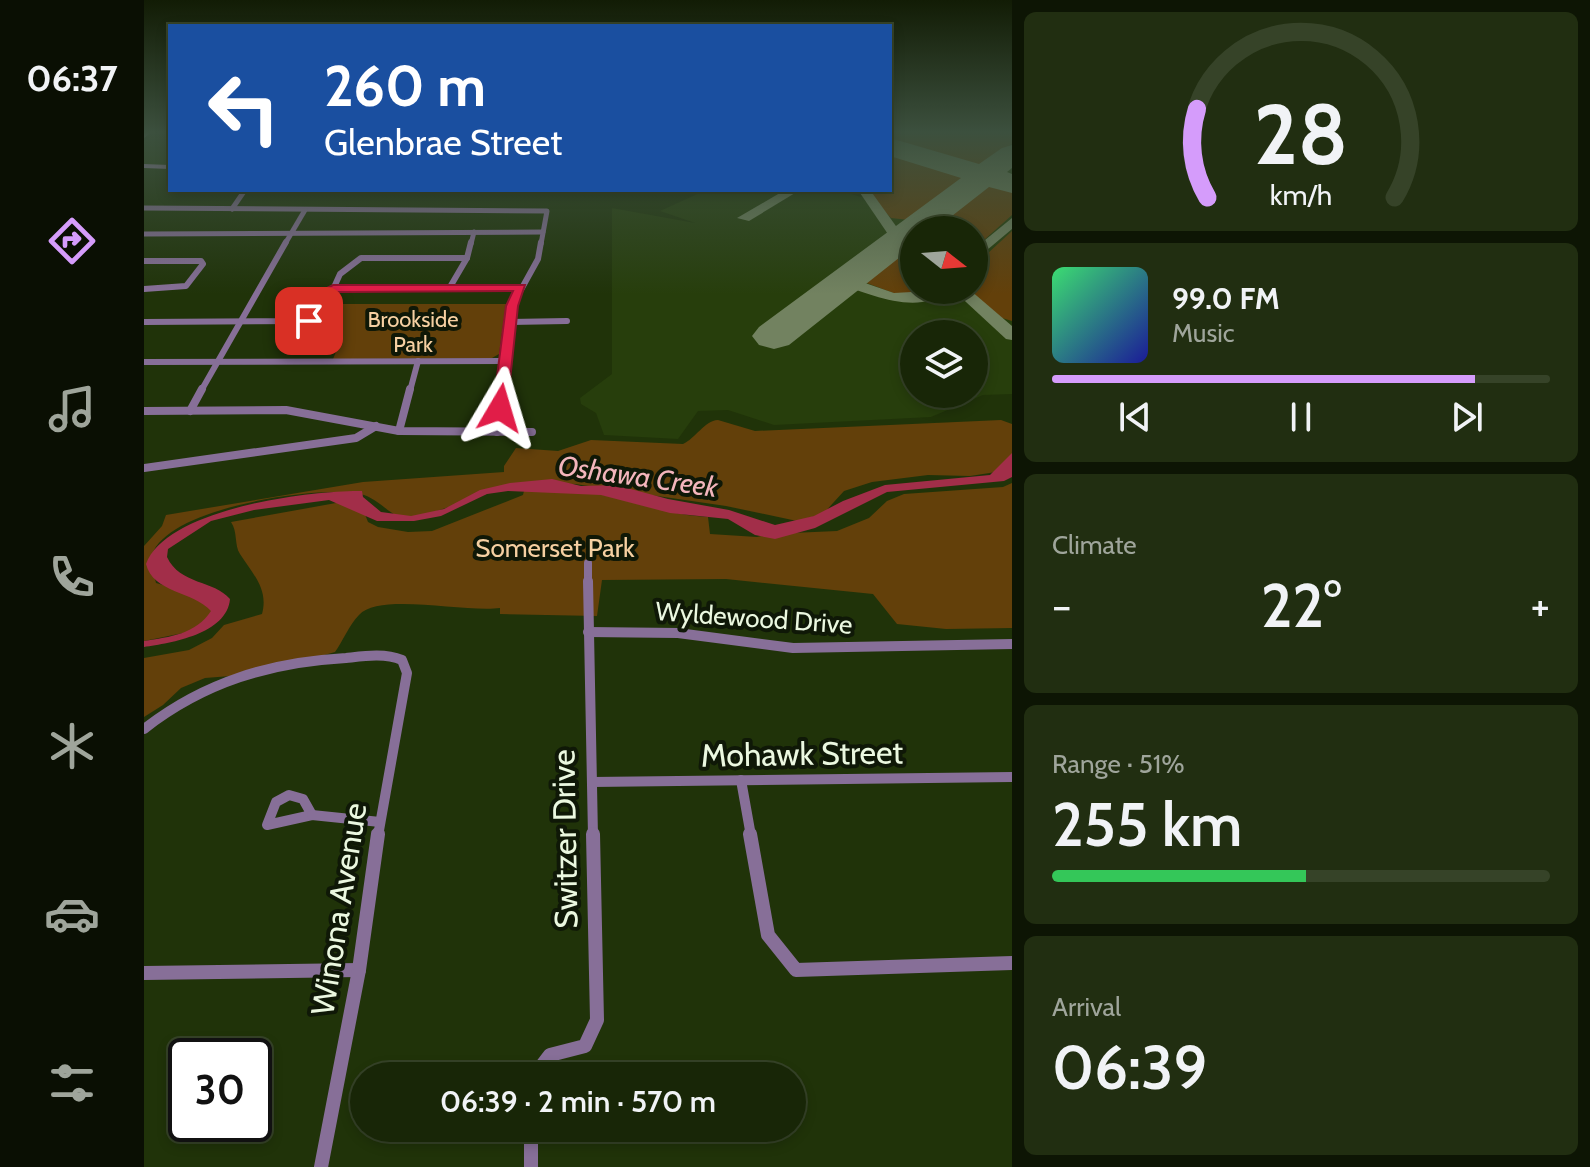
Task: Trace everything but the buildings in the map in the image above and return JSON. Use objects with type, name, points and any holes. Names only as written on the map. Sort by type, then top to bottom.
[{"type":"street","points":[[232,209],[244,192]]},
{"type":"street","points":[[144,208],[547,211],[538,259],[512,306],[497,432]]},
{"type":"street","points":[[190,411],[238,321],[305,210]]},
{"type":"street","points":[[450,287],[467,258],[474,232]]},
{"type":"street","points":[[144,234],[543,232]]},
{"type":"street","points":[[144,322],[309,321],[321,316],[344,267],[361,258],[467,258]]},
{"type":"street","points":[[144,261],[201,261],[203,264],[186,286],[144,289]]},
{"type":"street","points":[[333,288],[521,287]]},
{"type":"street","points":[[510,322],[567,321]]},
{"type":"street","points":[[399,431],[418,361]]},
{"type":"street","points":[[144,362],[506,361]]},
{"type":"street","points":[[144,411],[286,410],[399,431],[532,432]]},
{"type":"street","points":[[144,468],[356,438],[376,426]]},
{"type":"street","name":"Switzer Drive","points":[[541,1062],[549,1054],[580,1049],[590,1041],[596,1028],[588,563]]},
{"type":"street","name":"Wyldewood Drive","points":[[588,632],[678,633],[793,648],[1012,644]]},
{"type":"street","name":"Winona Avenue","points":[[144,729],[206,688],[257,670],[334,657],[385,655],[402,660],[407,673],[380,822],[359,970],[321,1167]]},
{"type":"street","name":"Mohawk Street","points":[[592,782],[1012,777]]},
{"type":"street","points":[[741,780],[768,935],[796,970],[1012,963]]},
{"type":"street","points":[[312,815],[380,822]]},
{"type":"street","points":[[144,973],[359,970]]},
{"type":"street","points":[[531,1142],[531,1167]]},
{"type":"shaded area","points":[[892,185],[1012,185],[1012,394],[988,395],[988,320],[900,320],[900,408],[952,408],[931,417],[774,425],[728,410],[698,411],[678,439],[604,435],[596,413],[581,404],[580,398],[612,374],[612,208],[695,223],[660,211],[702,192],[845,192],[861,197],[867,195],[865,192],[892,192]]},
{"type":"shaded area","points":[[1012,453],[1012,477],[1004,481],[887,492],[815,528],[775,539],[755,535],[728,519],[670,513],[601,495],[508,491],[487,494],[441,516],[414,521],[377,521],[329,500],[254,510],[211,521],[168,549],[167,557],[180,573],[215,588],[230,599],[227,611],[209,629],[168,643],[144,647],[144,641],[190,630],[211,611],[194,599],[165,586],[150,574],[146,564],[159,545],[181,529],[242,506],[309,494],[362,491],[363,497],[381,512],[411,516],[444,509],[480,490],[552,479],[581,486],[616,485],[668,499],[729,510],[775,525],[814,516],[885,485],[990,475]]},
{"type":"green space","points":[[892,185],[954,185],[914,216],[900,216],[900,219],[891,218],[866,192],[892,192]]},
{"type":"green space","points":[[986,185],[1012,187],[1012,215],[988,236],[988,216],[947,216]]},
{"type":"green space","points":[[1012,231],[1012,321],[1002,318],[985,304],[988,304],[988,253]]},
{"type":"green space","points":[[900,253],[900,294],[864,282]]},
{"type":"green space","name":"Brookside Park","points":[[336,304],[506,304],[499,354],[492,358],[333,359],[341,340],[321,340]]},
{"type":"green space","points":[[718,420],[755,431],[1001,420],[1012,424],[1012,461],[996,472],[970,476],[928,475],[872,482],[844,491],[823,514],[797,521],[726,506],[575,484],[518,483],[408,521],[360,494],[311,493],[243,504],[181,526],[161,541],[151,559],[156,583],[210,598],[213,616],[193,631],[144,641],[144,546],[162,526],[166,515],[363,482],[504,472],[504,466],[516,448],[558,451],[591,440],[683,444],[708,423]]},
{"type":"green space","name":"Somerset Park","points":[[1012,483],[1012,628],[946,629],[897,624],[873,594],[726,579],[602,580],[597,616],[500,614],[500,608],[403,604],[369,608],[355,619],[335,652],[257,674],[205,678],[181,688],[144,717],[144,658],[189,650],[212,638],[224,625],[262,614],[261,589],[238,550],[231,522],[347,501],[361,504],[368,522],[378,527],[408,532],[432,531],[523,495],[524,491],[571,491],[708,517],[710,534],[757,537],[837,531],[869,518],[887,501],[904,494],[1003,487]]},
{"type":"taxiway","points":[[744,218],[790,192]]},
{"type":"taxiway","points":[[865,192],[899,240]]},
{"type":"taxiway","points":[[988,244],[1012,222]]},
{"type":"taxiway","points":[[845,281],[893,298],[900,297]]},
{"type":"taxiway","points":[[977,304],[1012,335]]},
{"type":"runway","points":[[774,336],[971,185]]},
{"type":"route","points":[[309,321],[321,316],[333,288],[521,287],[512,306],[500,408]]},
{"type":"water label","name":"Oshawa Creek","points":[[638,476]]}]
